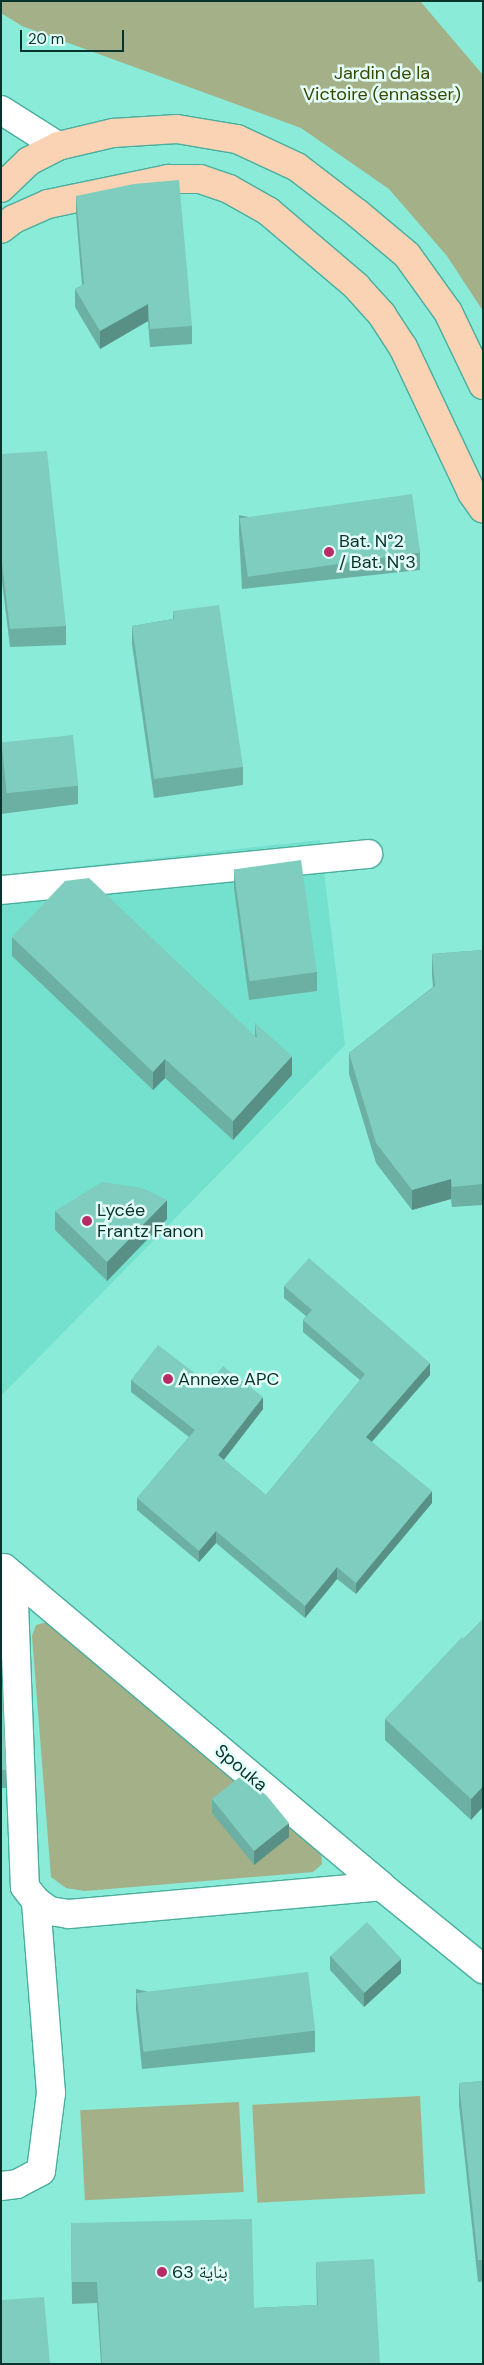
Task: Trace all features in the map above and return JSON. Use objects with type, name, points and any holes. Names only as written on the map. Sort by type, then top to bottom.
[{"type":"main road","points":[[1,188],[29,161],[58,146],[113,133],[177,129],[237,139],[297,167],[357,213],[407,255],[448,312],[483,385]]},
{"type":"main road","points":[[1,229],[14,219],[48,204],[168,179],[200,179],[229,189],[268,211],[356,286],[382,315],[403,347],[472,493],[483,509]]},
{"type":"street","points":[[1,110],[58,146]]},
{"type":"street","points":[[1,890],[368,854]]},
{"type":"street","points":[[7,1571],[25,1887],[36,1902],[50,1911],[68,1914],[381,1886]]},
{"type":"street","name":"Spouka","points":[[7,1571],[381,1886],[483,1969]]},
{"type":"street","points":[[1,2186],[17,2184],[41,2171],[51,2094],[36,1902]]},
{"type":"shaded area","name":"Lycée Frantz Fanon","points":[[320,840],[345,1045],[1,1396],[1,875]]},
{"type":"green space","name":"Jardin de la Victoire (ennasser)","points":[[1,1],[420,1],[483,75],[483,311],[447,256],[389,189],[301,128],[22,26],[1,13]]},
{"type":"green space","points":[[47,1622],[321,1850],[322,1864],[313,1872],[85,1891],[66,1888],[51,1877],[32,1636],[36,1625]]},
{"type":"green space","points":[[420,2096],[425,2194],[257,2203],[252,2105]]},
{"type":"green space","points":[[239,2102],[244,2192],[85,2200],[80,2110]]},
{"type":"building","points":[[179,180],[192,326],[150,329],[148,304],[100,331],[75,289],[84,284],[76,196],[134,184]]},
{"type":"building","points":[[47,451],[66,626],[10,629],[1,555],[1,454]]},
{"type":"building","name":"Bat. N°2 / Bat. N°3","points":[[412,494],[420,552],[248,577],[240,518]]},
{"type":"building","points":[[219,605],[243,767],[154,779],[132,626],[174,619],[173,611]]},
{"type":"building","points":[[73,735],[78,786],[7,793],[1,743]]},
{"type":"building","points":[[301,860],[317,972],[249,981],[234,869]]},
{"type":"building","points":[[89,878],[257,1038],[255,1023],[292,1056],[233,1121],[165,1059],[153,1072],[12,937],[65,881]]},
{"type":"building","points":[[483,950],[483,1184],[452,1187],[451,1179],[412,1190],[376,1143],[349,1053],[435,986],[432,954]]},
{"type":"building","points":[[102,1182],[142,1188],[167,1200],[107,1262],[55,1211]]},
{"type":"building","points":[[309,1258],[430,1363],[366,1437],[432,1491],[356,1583],[337,1567],[305,1606],[216,1531],[199,1551],[137,1498],[195,1430],[131,1380],[158,1345],[209,1384],[223,1366],[263,1397],[218,1455],[266,1495],[365,1374],[303,1320],[312,1310],[284,1286]]},
{"type":"building","points":[[483,1619],[483,1786],[471,1799],[385,1719],[462,1637],[464,1639]]},
{"type":"building","points":[[1,1659],[6,1770],[1,1770]]},
{"type":"building","points":[[242,1775],[267,1796],[289,1823],[254,1851],[212,1799]]},
{"type":"building","points":[[367,1922],[401,1959],[365,1993],[330,1956]]},
{"type":"building","points":[[308,1972],[315,2031],[143,2052],[136,1993]]},
{"type":"building","points":[[483,2081],[483,2260],[478,2260],[459,2083]]},
{"type":"building","points":[[252,2219],[254,2308],[318,2305],[316,2262],[374,2259],[380,2364],[102,2364],[97,2282],[72,2282],[71,2223]]},
{"type":"building","points":[[44,2297],[50,2364],[1,2364],[1,2300]]},
{"type":"place","name":"Bat. N°2 / Bat. N°3","points":[[329,552]]},
{"type":"place","name":"Lycée Frantz Fanon","points":[[87,1221]]},
{"type":"place","name":"Annexe APC","points":[[168,1379]]},
{"type":"place","name":"بناية 63","points":[[162,2272]]}]
